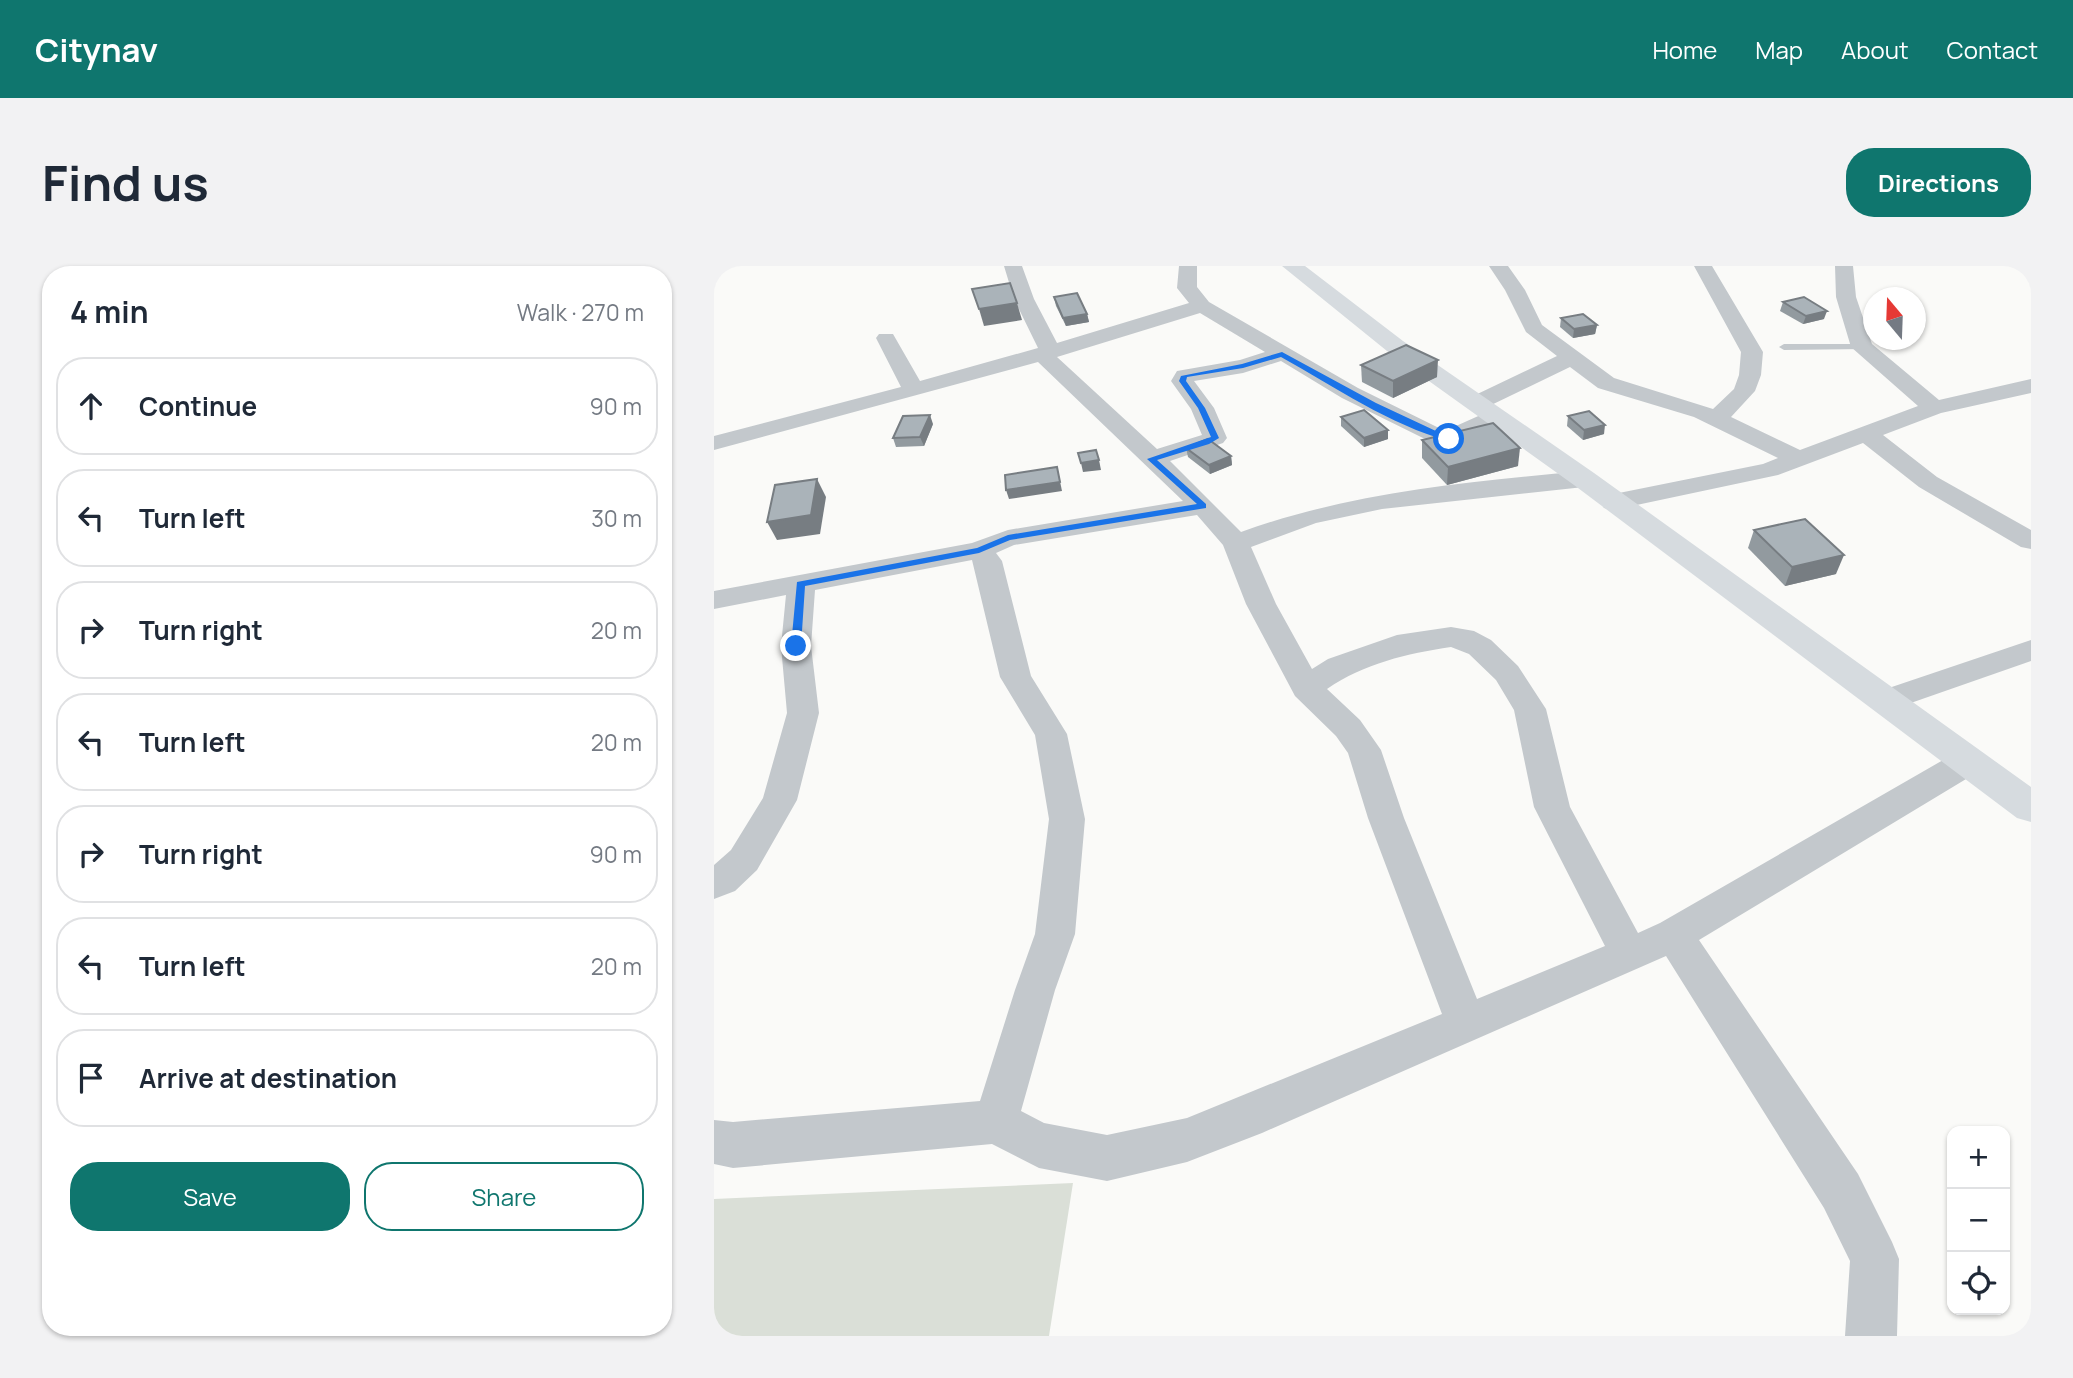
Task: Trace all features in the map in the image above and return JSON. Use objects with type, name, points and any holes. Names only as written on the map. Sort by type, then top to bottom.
[{"type":"street","points":[[1013,266],[1047,354],[1151,459],[1203,506],[1236,543],[1261,604],[1306,688],[1348,728],[1364,750],[1386,818],[1466,1023]]},
{"type":"street","points":[[1188,266],[1188,288],[1202,306],[1350,393],[1445,438],[1460,434],[1485,410],[1573,357]]},
{"type":"street","points":[[1292,266],[1385,338],[1584,479],[2031,807]]},
{"type":"street","points":[[1498,266],[1515,290],[1533,328],[1614,387],[1662,399],[1717,418],[1796,457]]},
{"type":"street","points":[[1703,266],[1752,352],[1750,375],[1744,391],[1717,418]]},
{"type":"street","points":[[1844,266],[1846,296],[1862,347],[1934,408]]},
{"type":"street","points":[[714,443],[1047,354],[1202,306]]},
{"type":"street","points":[[886,338],[914,390]]},
{"type":"street","points":[[1151,459],[1207,443],[1215,438],[1202,408],[1182,381],[1185,376],[1243,366],[1282,354]]},
{"type":"street","points":[[1613,502],[1769,470],[1796,457],[1934,408],[2031,386]]},
{"type":"street","points":[[1865,433],[1928,482],[2031,541]]},
{"type":"street","points":[[1236,543],[1316,515],[1341,510],[1488,488],[1584,479]]},
{"type":"street","points":[[714,600],[979,550],[1008,538],[1203,506]]},
{"type":"street","points":[[979,550],[988,561],[1016,677],[1051,734],[1067,818],[1055,934],[1035,990],[996,1122]]},
{"type":"street","points":[[714,884],[744,860],[780,800],[803,713],[796,646],[801,584]]},
{"type":"street","points":[[1306,688],[1327,672],[1348,662],[1397,646],[1451,637],[1463,638],[1480,646],[1507,673],[1530,709],[1552,807],[1628,953]]},
{"type":"street","points":[[1885,701],[2031,650]]},
{"type":"street","points":[[714,1142],[733,1145],[996,1122],[1039,1145],[1107,1158],[1187,1140],[1262,1111],[1674,935],[1969,761]]},
{"type":"street","points":[[1674,935],[1847,1202],[1875,1259],[1871,1336]]},
{"type":"lane","points":[[1784,347],[1862,347]]},
{"type":"shaded area","points":[[1073,1183],[1049,1336],[714,1336],[714,1199]]},
{"type":"building","points":[[1010,283],[1017,303],[979,309],[972,289]]},
{"type":"building","points":[[1077,293],[1087,314],[1063,318],[1054,297]]},
{"type":"building","points":[[1804,297],[1827,311],[1806,316],[1783,302]]},
{"type":"building","points":[[1583,314],[1597,325],[1574,329],[1561,318]]},
{"type":"building","points":[[1406,345],[1438,360],[1393,381],[1361,365]]},
{"type":"building","points":[[1364,410],[1388,430],[1364,438],[1341,417]]},
{"type":"building","points":[[1589,411],[1605,425],[1584,430],[1568,416]]},
{"type":"building","points":[[930,415],[920,437],[893,438],[903,416]]},
{"type":"building","points":[[1493,423],[1520,448],[1448,467],[1422,440]]},
{"type":"building","points":[[1208,439],[1231,456],[1209,465],[1186,448]]},
{"type":"building","points":[[1096,450],[1099,460],[1081,463],[1078,453]]},
{"type":"building","points":[[1057,467],[1060,482],[1006,490],[1005,475]]},
{"type":"building","points":[[817,479],[811,515],[767,522],[775,485]]},
{"type":"building","points":[[1805,519],[1844,555],[1792,567],[1754,530]]},
{"type":"route","points":[[796,646],[801,584],[979,550],[1008,538],[1203,506],[1151,459],[1207,443],[1215,438],[1202,408],[1182,381],[1185,376],[1243,366],[1282,354],[1373,405],[1449,439]]}]
